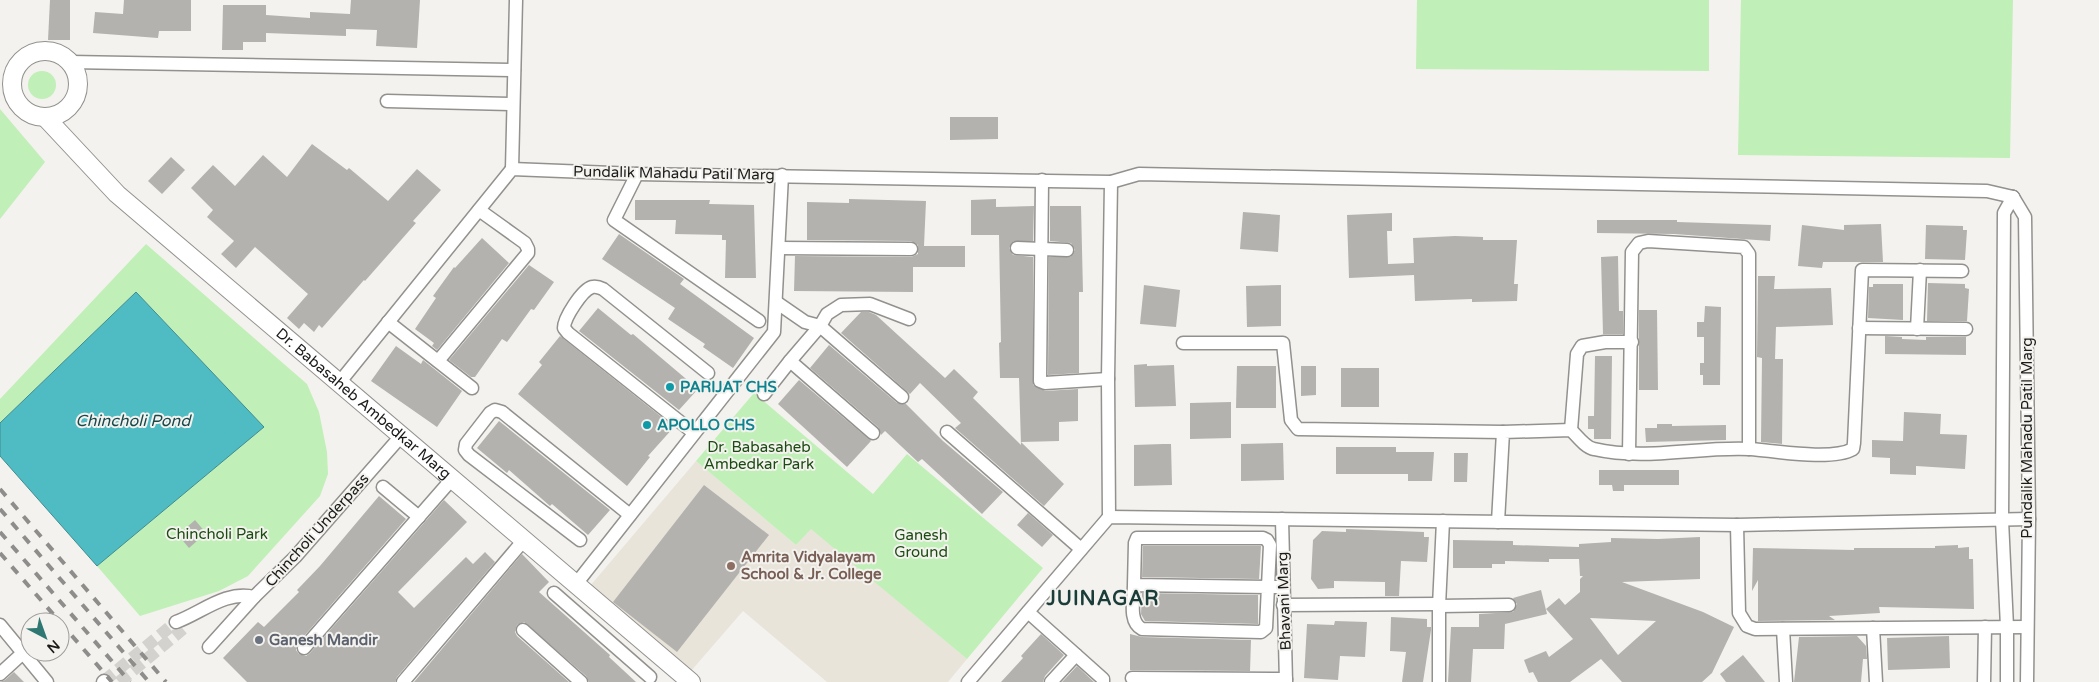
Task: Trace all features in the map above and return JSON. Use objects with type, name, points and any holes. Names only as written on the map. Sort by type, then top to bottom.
[{"type":"main road","name":"Dr. Babasaheb Ambedkar Marg","points":[[70,62],[61,54],[51,51],[40,51],[30,54],[21,61],[6,81],[24,110],[34,115],[45,117],[117,194],[691,682]]},
{"type":"main road","points":[[45,117],[61,112],[73,101],[78,81],[76,70],[70,62]]},
{"type":"street","points":[[339,383],[512,169],[516,0]]},
{"type":"street","points":[[70,62],[514,70]]},
{"type":"street","points":[[388,101],[514,104]]},
{"type":"street","name":"Pundalik Mahadu Patil Marg","points":[[512,169],[637,174],[1111,182],[1138,174],[1987,191],[2012,197],[2025,217],[2029,519],[2027,682]]},
{"type":"street","points":[[637,174],[614,220],[759,321]]},
{"type":"street","points":[[576,584],[774,332],[782,175]]},
{"type":"street","points":[[1042,180],[1040,381],[1045,383],[1108,379]]},
{"type":"street","points":[[968,682],[1109,517],[1108,379],[1111,182]]},
{"type":"street","name":"Pundalik Mahadu Patil Marg","points":[[2007,682],[2007,627],[2002,520],[2004,213],[2012,197]]},
{"type":"street","points":[[438,361],[528,253],[525,243],[479,210]]},
{"type":"street","points":[[1629,454],[1632,342],[1630,270],[1632,252],[1639,243],[1648,241],[1744,246],[1749,254],[1749,449]]},
{"type":"street","points":[[779,248],[911,249]]},
{"type":"street","points":[[1017,248],[1067,250]]},
{"type":"street","points":[[1183,343],[1283,343],[1291,420],[1298,429],[1503,432],[1571,430],[1591,449],[1629,454],[1749,449],[1786,453],[1844,454],[1853,449],[1862,270],[1962,271]]},
{"type":"street","points":[[1917,329],[1920,270]]},
{"type":"street","points":[[694,433],[568,333],[564,328],[566,317],[587,289],[596,286],[603,289],[708,373]]},
{"type":"street","points":[[776,302],[805,322],[820,326],[902,397]]},
{"type":"street","points":[[764,394],[820,326],[827,314],[841,305],[870,304],[909,319]]},
{"type":"street","points":[[388,322],[472,388]]},
{"type":"street","points":[[1859,328],[1966,329]]},
{"type":"street","points":[[1571,430],[1577,354],[1582,346],[1605,342],[1632,342]]},
{"type":"street","points":[[790,361],[873,433]]},
{"type":"street","points":[[580,540],[468,455],[465,450],[466,444],[490,413],[495,410],[502,412],[630,515]]},
{"type":"street","points":[[947,432],[1081,549]]},
{"type":"street","points":[[1498,522],[1503,432]]},
{"type":"street","name":"Chincholi Underpass","points":[[180,625],[206,608],[229,598],[245,595],[254,597],[295,557],[402,435]]},
{"type":"street","points":[[304,648],[452,479]]},
{"type":"street","points":[[383,487],[419,517]]},
{"type":"street","points":[[1109,517],[1737,525],[2029,519]]},
{"type":"street","name":"Bhavani Marg","points":[[1282,519],[1286,680]]},
{"type":"street","points":[[1440,682],[1439,605],[1443,521]]},
{"type":"street","points":[[1737,525],[1739,613],[1747,626],[1755,629],[2027,627]]},
{"type":"street","points":[[1137,538],[1263,538],[1270,545],[1266,628],[1261,632],[1142,629],[1138,627],[1133,617],[1134,585],[1135,543],[1137,538]]},
{"type":"street","points":[[403,682],[524,540]]},
{"type":"street","points":[[1134,585],[1283,587]]},
{"type":"street","points":[[554,593],[648,680],[665,660]]},
{"type":"street","points":[[209,647],[254,597]]},
{"type":"street","points":[[1283,605],[1509,605]]},
{"type":"street","points":[[1028,612],[1103,679],[1103,682]]},
{"type":"street","points":[[0,625],[20,648]]},
{"type":"street","points":[[1984,682],[1985,627]]},
{"type":"street","points":[[1874,628],[1876,682]]},
{"type":"street","points":[[1783,629],[1786,682]]},
{"type":"street","points":[[523,630],[581,682]]},
{"type":"street","points":[[1051,682],[1076,655]]},
{"type":"street","points":[[0,674],[20,656]]},
{"type":"street","points":[[32,662],[47,682]]},
{"type":"street","points":[[1132,678],[1286,680]]},
{"type":"shaded area","name":"Amrita Vidyalayam School & Jr. College","points":[[696,461],[796,545],[811,528],[967,659],[948,682],[827,682],[743,611],[691,671],[590,586]]},
{"type":"green space","points":[[1417,0],[1709,0],[1709,71],[1416,69]]},
{"type":"green space","points":[[1741,0],[2013,0],[2010,158],[1738,155]]},
{"type":"green space","points":[[42,71],[52,75],[56,85],[52,95],[42,99],[32,95],[28,85],[32,75]]},
{"type":"green space","points":[[0,109],[45,162],[0,219]]},
{"type":"green space","name":"Chincholi Park","points":[[146,244],[307,384],[319,412],[327,452],[328,474],[320,496],[248,576],[219,591],[140,616],[97,566],[264,427],[136,292],[0,423],[0,399]]},
{"type":"green space","name":"Ganesh Ground","points":[[754,393],[873,494],[907,454],[1043,568],[967,659],[811,529],[796,545],[696,461]]},
{"type":"water","name":"Chincholi Pond","points":[[136,292],[264,427],[97,566],[0,456],[0,423]]},
{"type":"building","points":[[50,0],[70,0],[70,40],[48,40]]},
{"type":"building","points":[[124,0],[191,0],[191,31],[159,31],[158,38],[93,33],[95,12],[123,14]]},
{"type":"building","points":[[351,0],[420,0],[417,48],[376,46],[377,30],[346,29],[346,36],[266,33],[266,42],[243,42],[243,50],[222,50],[223,5],[266,5],[266,15],[310,18],[310,12],[350,14]]},
{"type":"building","points":[[950,117],[998,117],[998,139],[950,140]]},
{"type":"building","points":[[312,144],[347,170],[349,168],[388,201],[417,169],[441,190],[413,221],[416,223],[365,281],[322,328],[319,325],[314,332],[304,323],[299,329],[287,318],[308,294],[255,247],[236,268],[221,254],[234,241],[207,217],[213,210],[191,188],[213,165],[235,186],[263,155],[287,177]]},
{"type":"building","points":[[171,157],[185,170],[162,194],[148,181]]},
{"type":"building","points":[[849,199],[926,201],[924,246],[965,246],[965,267],[913,267],[913,292],[794,291],[795,256],[911,257],[918,254],[918,245],[911,241],[807,240],[807,202],[849,203]]},
{"type":"building","points":[[996,199],[996,207],[1034,206],[1033,241],[1014,241],[1009,248],[1013,255],[1033,257],[1033,385],[1045,391],[1078,389],[1078,421],[1059,422],[1059,441],[1021,442],[1064,484],[1044,506],[955,428],[961,423],[920,383],[910,394],[841,333],[861,312],[869,312],[876,315],[945,378],[954,369],[978,392],[973,398],[1021,445],[1019,378],[1000,378],[999,235],[971,235],[971,200]]},
{"type":"building","points":[[635,200],[710,200],[709,204],[754,205],[756,278],[725,278],[726,240],[722,240],[722,235],[675,234],[676,220],[635,220]]},
{"type":"building","points":[[1050,206],[1081,206],[1083,292],[1079,292],[1079,373],[1048,375],[1049,257],[1070,257],[1075,250],[1071,243],[1050,241]]},
{"type":"building","points":[[1243,212],[1280,215],[1278,252],[1240,249]]},
{"type":"building","points":[[1392,213],[1392,231],[1387,231],[1388,264],[1414,263],[1413,238],[1455,236],[1483,237],[1483,240],[1517,240],[1514,284],[1518,284],[1517,301],[1472,302],[1472,299],[1415,301],[1414,275],[1349,278],[1347,215]]},
{"type":"building","points":[[1597,220],[1677,220],[1677,222],[1771,225],[1770,241],[1674,234],[1597,233]]},
{"type":"building","points":[[1881,224],[1883,262],[1823,262],[1822,268],[1798,266],[1802,225],[1844,230],[1844,225]]},
{"type":"building","points":[[1926,225],[1963,226],[1963,230],[1967,230],[1965,260],[1925,259]]},
{"type":"building","points":[[619,234],[684,279],[680,284],[754,338],[733,368],[703,347],[705,344],[668,319],[675,308],[602,259]]},
{"type":"building","points":[[482,238],[509,263],[437,350],[432,346],[434,343],[415,329],[436,298],[433,296],[454,267]]},
{"type":"building","points":[[1618,256],[1619,311],[1623,311],[1623,334],[1603,334],[1601,257]]},
{"type":"building","points":[[529,265],[554,282],[534,310],[531,309],[507,342],[502,339],[475,377],[471,377],[449,360]]},
{"type":"building","points":[[1758,276],[1775,276],[1774,289],[1831,288],[1833,325],[1776,327],[1775,359],[1783,359],[1782,444],[1761,442],[1762,358],[1757,357]]},
{"type":"building","points":[[1928,283],[1965,284],[1965,288],[1969,289],[1967,321],[1927,321]]},
{"type":"building","points":[[1873,284],[1903,284],[1903,320],[1868,318],[1869,287],[1873,287]]},
{"type":"building","points":[[1144,285],[1180,290],[1176,327],[1140,324]]},
{"type":"building","points":[[1281,285],[1281,326],[1247,327],[1246,286]]},
{"type":"building","points":[[1705,306],[1721,307],[1720,385],[1703,385],[1703,375],[1700,375],[1700,363],[1704,363],[1704,337],[1697,337],[1697,322],[1704,322]]},
{"type":"building","points":[[598,308],[631,335],[633,334],[698,389],[679,410],[579,331]]},
{"type":"building","points":[[1639,310],[1657,310],[1658,390],[1639,390]]},
{"type":"building","points":[[560,336],[674,427],[648,456],[650,457],[627,486],[518,394],[542,365],[539,362]]},
{"type":"building","points":[[1885,336],[1926,340],[1926,337],[1966,337],[1966,355],[1885,354]]},
{"type":"building","points":[[829,345],[897,403],[906,404],[943,441],[1003,492],[982,514],[922,459],[918,462],[885,431],[881,435],[878,427],[810,368]]},
{"type":"building","points":[[396,346],[421,364],[423,360],[462,391],[437,427],[371,381]]},
{"type":"building","points":[[1595,356],[1612,356],[1611,439],[1594,439],[1594,429],[1588,429],[1588,416],[1594,416]]},
{"type":"building","points":[[1147,364],[1147,366],[1174,365],[1176,406],[1135,407],[1134,365]]},
{"type":"building","points":[[1237,366],[1276,366],[1276,408],[1236,408]]},
{"type":"building","points":[[1301,366],[1316,366],[1316,395],[1301,396]]},
{"type":"building","points":[[1341,368],[1379,368],[1379,407],[1341,407]]},
{"type":"building","points":[[799,380],[871,441],[847,467],[778,404]]},
{"type":"building","points":[[1231,402],[1231,438],[1190,439],[1190,403]]},
{"type":"building","points":[[1904,412],[1941,414],[1940,434],[1967,435],[1965,469],[1916,466],[1916,475],[1890,474],[1890,458],[1872,457],[1872,440],[1903,441]]},
{"type":"building","points":[[499,421],[610,510],[588,535],[552,504],[550,506],[509,470],[507,473],[477,448]]},
{"type":"building","points":[[1657,424],[1672,424],[1672,426],[1726,425],[1726,440],[1646,442],[1645,428],[1657,428]]},
{"type":"building","points":[[1283,443],[1284,480],[1241,481],[1241,444]]},
{"type":"building","points":[[1171,444],[1172,485],[1134,486],[1134,445]]},
{"type":"building","points":[[1336,447],[1396,447],[1396,452],[1434,452],[1432,481],[1408,481],[1408,474],[1336,474]]},
{"type":"building","points":[[1454,453],[1468,453],[1467,482],[1454,482]]},
{"type":"building","points":[[1599,470],[1679,470],[1679,485],[1624,485],[1624,491],[1613,491],[1612,485],[1599,485]]},
{"type":"building","points":[[704,485],[769,535],[677,652],[613,602]]},
{"type":"building","points":[[379,496],[406,519],[298,643],[296,650],[299,654],[306,656],[310,653],[444,500],[467,522],[398,592],[414,608],[466,557],[473,564],[485,552],[495,562],[397,677],[395,682],[247,682],[223,658],[258,622],[264,627],[299,592],[297,590],[320,566]]},
{"type":"building","points":[[1028,513],[1053,535],[1042,547],[1017,525]]},
{"type":"building","points":[[195,520],[206,533],[189,548],[178,535]]},
{"type":"building","points":[[1346,529],[1424,532],[1424,537],[1429,537],[1427,562],[1401,561],[1399,596],[1385,596],[1385,582],[1334,581],[1334,588],[1318,589],[1311,579],[1313,540],[1322,531],[1346,532]]},
{"type":"building","points":[[1700,537],[1700,579],[1622,582],[1703,612],[1734,627],[1712,673],[1702,682],[1622,682],[1601,659],[1570,682],[1538,682],[1533,672],[1529,673],[1524,660],[1546,651],[1549,657],[1573,639],[1546,609],[1559,598],[1565,605],[1580,592],[1580,579],[1583,576],[1580,576],[1579,559],[1549,559],[1549,562],[1505,561],[1505,564],[1492,564],[1492,568],[1453,568],[1453,540],[1513,541],[1513,545],[1579,547],[1579,544],[1611,542],[1611,538],[1658,539]],"holes":[[[1590,618],[1656,621],[1618,655]]]},
{"type":"building","points":[[1958,545],[1958,548],[1969,547],[1969,559],[1973,559],[1974,609],[1879,607],[1880,613],[1829,616],[1835,620],[1758,621],[1758,580],[1752,591],[1753,548],[1854,550],[1854,548],[1935,548],[1935,546]]},
{"type":"building","points":[[1143,546],[1261,546],[1259,579],[1142,577]]},
{"type":"building","points":[[522,554],[549,582],[539,592],[610,655],[609,657],[636,682],[589,682],[586,676],[524,622],[517,625],[515,632],[517,636],[569,682],[414,682]]},
{"type":"building","points":[[1541,590],[1547,614],[1505,624],[1504,649],[1473,649],[1471,682],[1448,682],[1451,627],[1479,627],[1479,614],[1513,612],[1517,604],[1513,598]]},
{"type":"building","points":[[1142,593],[1258,595],[1258,624],[1145,621],[1141,614]]},
{"type":"building","points":[[1391,617],[1427,619],[1427,627],[1431,627],[1423,682],[1402,682],[1406,652],[1390,651]]},
{"type":"building","points":[[1335,621],[1367,622],[1365,657],[1340,656],[1338,680],[1304,678],[1307,624],[1334,625]]},
{"type":"building","points":[[1041,634],[1064,655],[1045,676],[1043,682],[1001,682],[1023,658],[1021,656]]},
{"type":"building","points":[[1130,634],[1142,637],[1251,640],[1250,671],[1130,670]]},
{"type":"building","points":[[1857,636],[1866,646],[1867,659],[1863,659],[1861,682],[1794,682],[1799,637]]},
{"type":"building","points":[[1949,636],[1950,668],[1888,670],[1887,638]]},
{"type":"building","points":[[1743,655],[1765,682],[1726,682],[1720,674]]},
{"type":"building","points":[[1077,666],[1094,682],[1062,682]]},
{"type":"building","points":[[14,672],[24,682],[0,682],[5,680]]},
{"type":"tunnel","points":[[104,681],[176,622]]},
{"type":"tunnel","points":[[119,682],[183,629]]},
{"type":"railway","points":[[0,489],[166,682]]},
{"type":"railway","points":[[0,509],[149,682]]},
{"type":"railway","points":[[0,532],[130,682]]},
{"type":"railway","points":[[0,553],[51,612]]},
{"type":"railway","points":[[70,634],[112,682]]},
{"type":"place","name":"PARIJAT CHS","points":[[670,387]]},
{"type":"place","name":"APOLLO CHS","points":[[647,425]]},
{"type":"place","name":"Amrita Vidyalayam School & Jr. College","points":[[731,566]]},
{"type":"place","name":"Ganesh Mandir","points":[[259,640]]},
{"type":"district","name":"JUINAGAR","points":[[1103,598]]},
{"type":"park label","name":"Dr. Babasaheb Ambedkar Park","points":[[759,456]]}]
